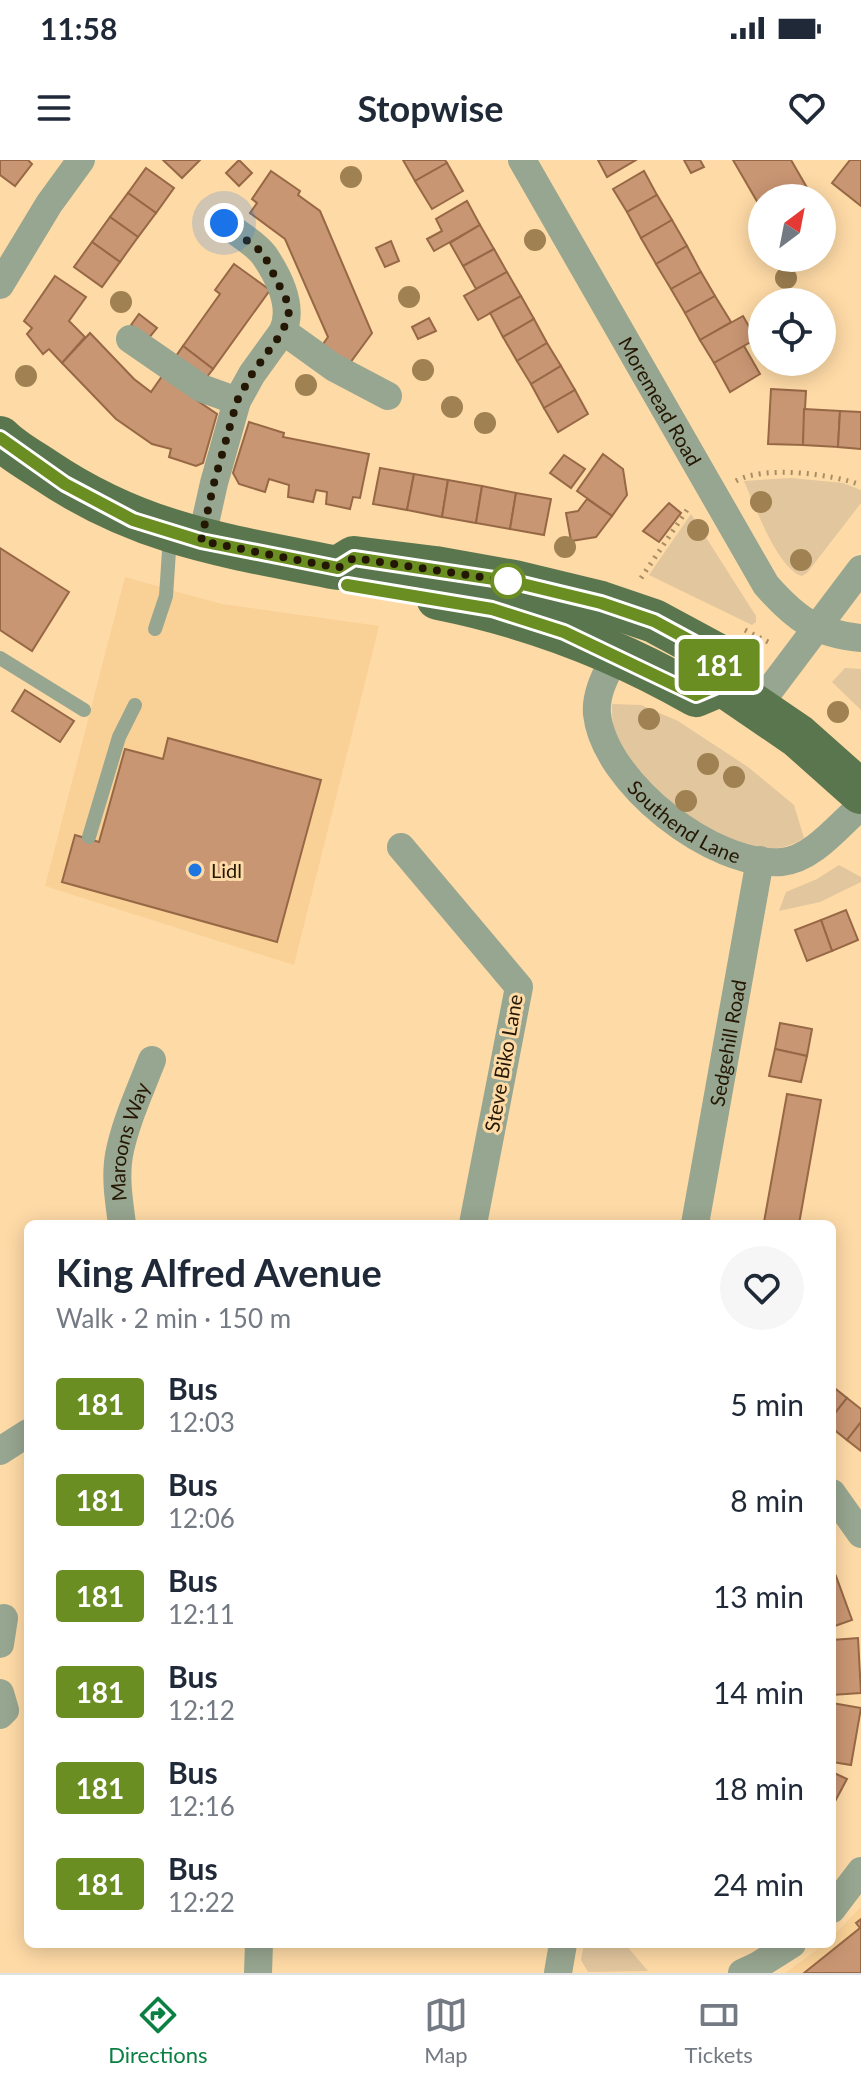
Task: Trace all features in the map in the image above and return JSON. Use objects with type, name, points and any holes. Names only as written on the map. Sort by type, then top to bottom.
[{"type":"main road","points":[[2,445],[99,504],[133,520],[186,536],[338,568],[354,558],[514,582],[601,603],[654,621],[717,655],[740,696],[798,736],[861,792]]},
{"type":"main road","points":[[338,568],[347,585],[492,609],[564,632],[696,695],[740,696]]},
{"type":"street","points":[[0,285],[49,204],[81,160]]},
{"type":"street","name":"Moremead Road","points":[[522,160],[766,585],[799,618],[817,627]]},
{"type":"street","points":[[186,536],[214,483],[237,401],[283,331],[289,312],[287,301],[263,253],[224,223]]},
{"type":"street","points":[[283,331],[333,367],[388,396]]},
{"type":"street","points":[[130,339],[201,388],[237,401]]},
{"type":"street","points":[[740,696],[817,627],[861,569]]},
{"type":"street","points":[[817,627],[861,638]]},
{"type":"street","name":"Southend Lane","points":[[615,656],[599,694],[597,710],[600,730],[613,758],[638,790],[663,814],[698,838],[727,851],[782,862],[802,856],[861,806]]},
{"type":"street","name":"Steve Biko Lane","points":[[401,847],[519,987],[474,1220]]},
{"type":"street","name":"Sedgehill Road","points":[[696,1220],[760,860]]},
{"type":"street","name":"Maroons Way","points":[[121,1220],[117,1187],[119,1155],[152,1060]]},
{"type":"street","points":[[0,1451],[24,1436]]},
{"type":"street","points":[[836,1499],[861,1534]]},
{"type":"street","points":[[836,1904],[861,1871]]},
{"type":"street","points":[[258,1973],[259,1948]]},
{"type":"street","points":[[558,1973],[562,1948]]},
{"type":"street","points":[[742,1973],[786,1948]]},
{"type":"lane","points":[[155,629],[186,536]]},
{"type":"lane","points":[[0,658],[84,710]]},
{"type":"lane","points":[[89,837],[119,737],[135,705]]},
{"type":"path","points":[[640,580],[688,508],[742,478],[765,474],[816,475],[861,485]]},
{"type":"shaded area","points":[[791,478],[843,483],[861,490],[861,503],[802,576],[784,562],[776,549],[744,481]]},
{"type":"shaded area","points":[[691,514],[756,616],[756,622],[752,625],[649,575]]},
{"type":"shaded area","points":[[125,577],[221,604],[379,626],[294,965],[45,886]]},
{"type":"shaded area","points":[[845,668],[861,669],[861,710],[832,682]]},
{"type":"shaded area","points":[[612,704],[641,705],[678,721],[748,767],[794,805],[804,838],[787,846],[758,847],[725,836],[680,811],[654,788],[627,752],[615,731]]},
{"type":"shaded area","points":[[839,865],[861,877],[861,882],[820,902],[779,911],[786,892],[817,879]]},
{"type":"shaded area","points":[[861,1907],[861,1973],[785,1973],[819,1948],[836,1948],[836,1933]]},
{"type":"shaded area","points":[[583,1948],[628,1948],[648,1971],[588,1972],[581,1960]]},
{"type":"building","points":[[0,160],[28,160],[32,164],[15,186],[0,175]]},
{"type":"building","points":[[163,160],[200,160],[182,178]]},
{"type":"building","points":[[239,160],[252,173],[239,186],[226,173]]},
{"type":"building","points":[[403,160],[445,160],[447,163],[415,181]]},
{"type":"building","points":[[598,160],[636,160],[607,177]]},
{"type":"building","points":[[684,160],[700,160],[704,167],[691,173]]},
{"type":"building","points":[[733,160],[791,160],[805,184],[748,184]]},
{"type":"building","points":[[850,160],[861,160],[861,206],[836,184],[832,183]]},
{"type":"building","points":[[447,163],[463,191],[432,209],[415,181]]},
{"type":"building","points":[[146,168],[174,188],[156,213],[128,193]]},
{"type":"building","points":[[271,171],[300,191],[298,195],[320,211],[372,333],[347,367],[321,347],[328,337],[285,239],[250,213],[257,203],[252,199]]},
{"type":"building","points":[[644,171],[657,195],[627,212],[613,189]]},
{"type":"building","points":[[128,193],[156,213],[138,237],[110,217]]},
{"type":"building","points":[[657,195],[672,220],[641,238],[627,212]]},
{"type":"building","points":[[467,201],[480,225],[434,251],[427,239],[442,231],[436,219]]},
{"type":"building","points":[[110,217],[138,237],[120,262],[92,242]]},
{"type":"building","points":[[672,220],[687,246],[656,264],[641,238]]},
{"type":"building","points":[[480,225],[494,249],[463,266],[450,243]]},
{"type":"building","points":[[391,241],[399,261],[385,267],[376,248]]},
{"type":"building","points":[[92,242],[120,262],[102,287],[74,267]]},
{"type":"building","points":[[687,246],[701,272],[671,289],[656,264]]},
{"type":"building","points":[[494,249],[507,272],[476,289],[463,266]]},
{"type":"building","points":[[234,264],[270,290],[213,369],[183,346],[220,294],[215,290]]},
{"type":"building","points":[[507,272],[521,296],[478,320],[464,296]]},
{"type":"building","points":[[701,272],[715,296],[685,313],[671,289]]},
{"type":"building","points":[[55,276],[86,297],[69,321],[85,337],[62,363],[49,349],[43,354],[27,334],[32,328],[24,321]]},
{"type":"building","points":[[521,296],[534,319],[503,337],[490,313]]},
{"type":"building","points":[[715,296],[731,322],[700,340],[685,313]]},
{"type":"building","points":[[139,314],[157,328],[148,339],[131,325]]},
{"type":"building","points":[[743,316],[748,325],[748,344],[714,363],[700,340]]},
{"type":"building","points":[[429,318],[436,331],[418,339],[412,327]]},
{"type":"building","points":[[534,319],[547,343],[517,361],[503,337]]},
{"type":"building","points":[[90,333],[134,379],[151,392],[183,346],[213,369],[192,397],[217,414],[203,463],[196,466],[169,457],[171,449],[152,444],[116,419],[62,363]]},
{"type":"building","points":[[547,343],[561,366],[531,384],[517,361]]},
{"type":"building","points":[[744,346],[748,353],[748,376],[757,376],[730,392],[714,363]]},
{"type":"building","points":[[561,366],[575,390],[544,408],[531,384]]},
{"type":"building","points":[[771,389],[806,391],[803,445],[768,444]]},
{"type":"building","points":[[575,390],[588,414],[558,432],[544,408]]},
{"type":"building","points":[[804,409],[840,411],[838,447],[803,445]]},
{"type":"building","points":[[840,411],[861,412],[861,449],[838,447]]},
{"type":"building","points":[[249,422],[284,433],[283,437],[369,454],[360,498],[353,497],[350,509],[326,504],[327,492],[316,490],[313,502],[288,497],[289,485],[269,479],[265,492],[239,484],[233,473]]},
{"type":"building","points":[[603,454],[623,469],[627,495],[612,516],[577,491]]},
{"type":"building","points":[[564,455],[585,469],[571,488],[550,473]]},
{"type":"building","points":[[380,468],[414,474],[407,510],[373,504]]},
{"type":"building","points":[[414,474],[448,480],[442,517],[407,510]]},
{"type":"building","points":[[448,480],[482,486],[476,523],[442,517]]},
{"type":"building","points":[[482,486],[516,493],[510,529],[476,523]]},
{"type":"building","points":[[516,493],[551,499],[544,535],[510,529]]},
{"type":"building","points":[[587,499],[612,516],[596,537],[571,541],[566,513],[578,511]]},
{"type":"building","points":[[669,503],[681,513],[659,542],[643,531]]},
{"type":"building","points":[[0,548],[69,592],[32,651],[0,630]]},
{"type":"building","points":[[25,690],[74,721],[60,742],[12,711]]},
{"type":"building","points":[[168,738],[321,780],[277,942],[62,882],[75,835],[99,842],[125,749],[163,759]]},
{"type":"building","points":[[846,910],[858,940],[832,951],[821,920]]},
{"type":"building","points":[[821,920],[832,951],[807,961],[795,930]]},
{"type":"building","points":[[780,1023],[812,1029],[807,1056],[775,1049]]},
{"type":"building","points":[[775,1049],[807,1056],[801,1082],[769,1076]]},
{"type":"building","points":[[787,1094],[821,1100],[800,1220],[764,1220]]},
{"type":"building","points":[[836,1389],[847,1398],[836,1412]]},
{"type":"building","points":[[847,1398],[861,1409],[861,1422],[847,1440],[836,1431],[836,1412]]},
{"type":"building","points":[[861,1422],[861,1451],[847,1440]]},
{"type":"building","points":[[836,1576],[852,1620],[836,1626]]},
{"type":"building","points":[[858,1638],[861,1693],[836,1695],[836,1640]]},
{"type":"building","points":[[836,1704],[861,1708],[851,1765],[836,1763]]},
{"type":"building","points":[[836,1774],[847,1779],[836,1800]]},
{"type":"building","points":[[861,1919],[861,1973],[804,1973],[860,1928],[856,1923]]},
{"type":"bus line","name":"181","points":[[0,438],[6,445],[99,504],[133,520],[201,541],[338,568],[354,558],[435,568],[514,582],[601,603],[654,621],[717,655],[722,684],[696,695],[564,632],[492,609],[347,585]]},
{"type":"place","name":"Lidl","points":[[195,870]]},
{"type":"route","points":[[224,223],[263,253],[287,301],[289,312],[283,331],[243,387],[237,401],[201,541],[338,568],[354,558],[514,582],[508,581]]}]
